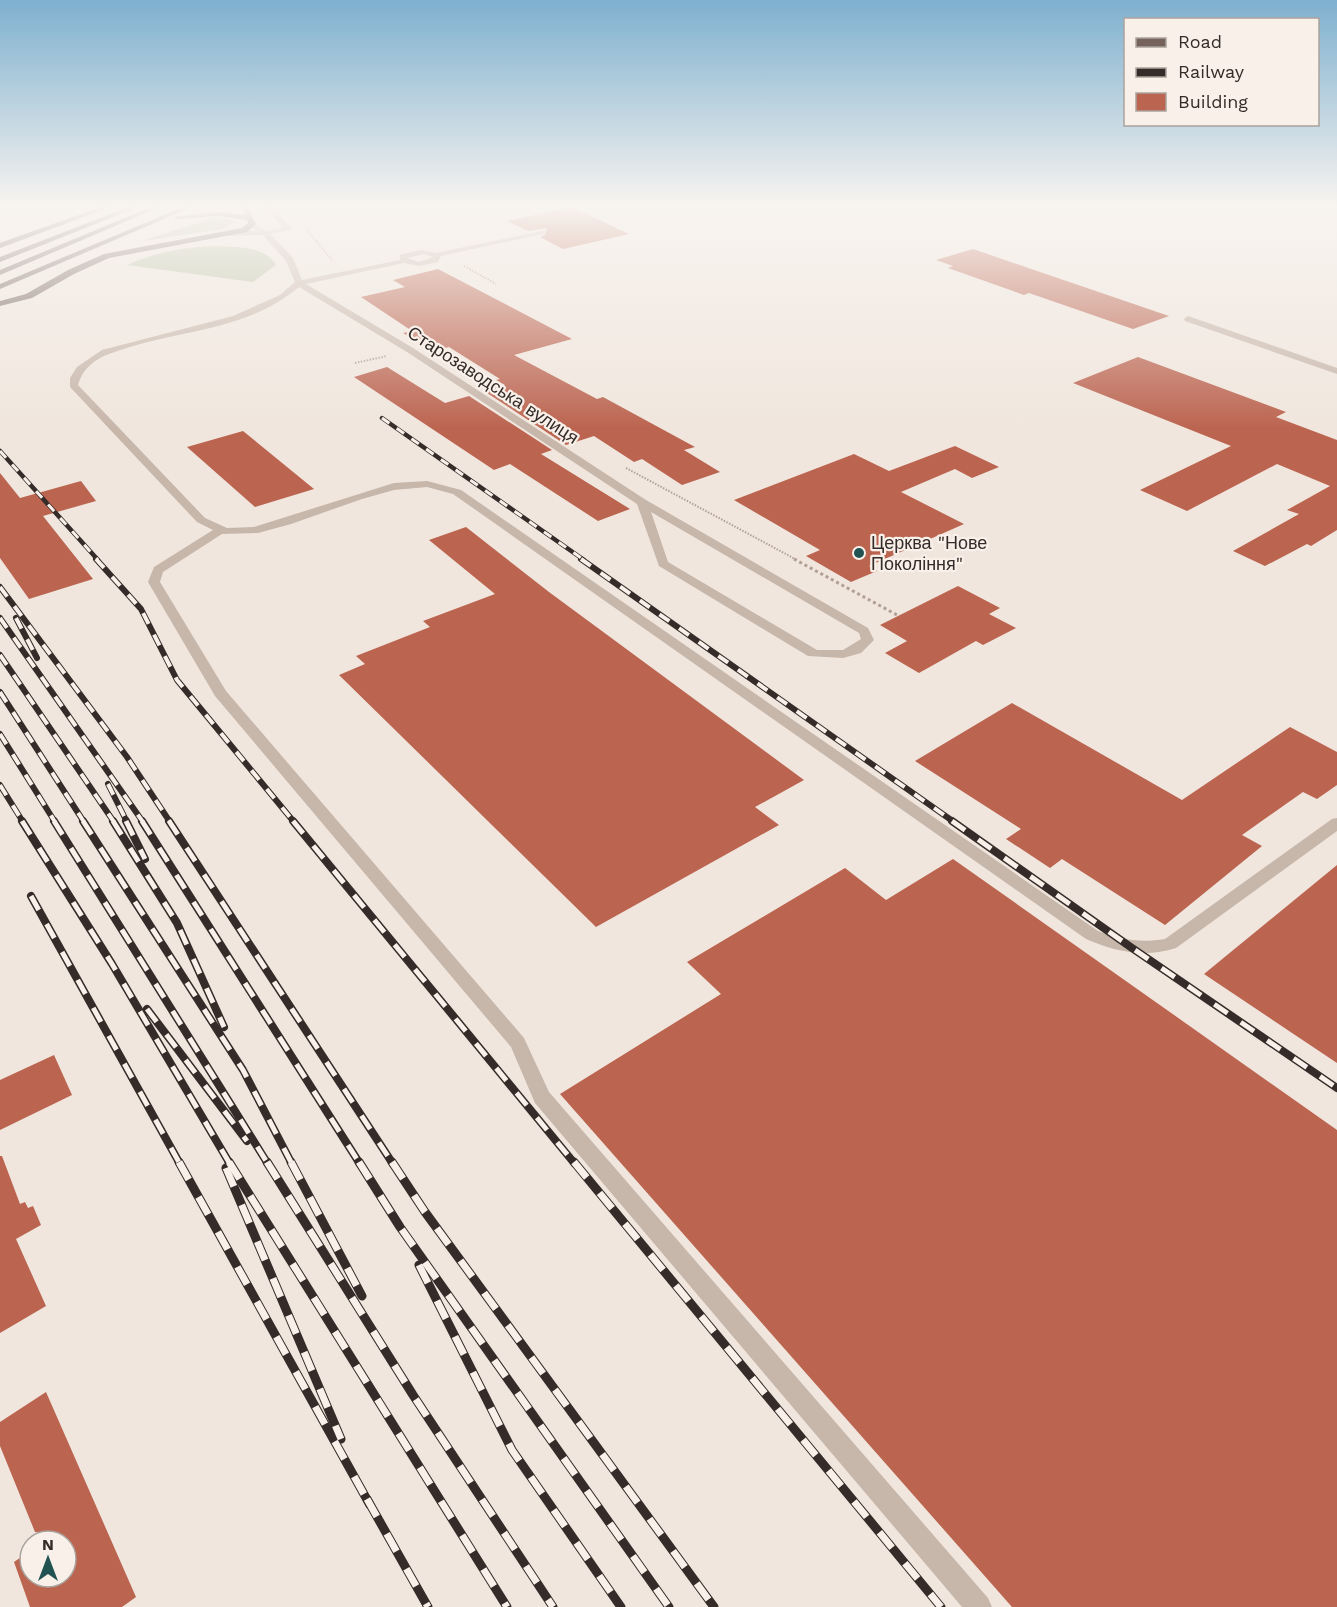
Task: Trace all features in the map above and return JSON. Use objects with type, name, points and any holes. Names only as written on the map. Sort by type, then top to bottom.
[{"type":"main road","points":[[0,287],[19,279]]},
{"type":"main road","points":[[0,304],[29,296],[59,279]]},
{"type":"street","points":[[297,279],[298,283]]},
{"type":"street","points":[[320,279],[298,283],[288,295],[238,317],[105,352],[86,362],[75,374],[74,385],[208,526],[220,530],[236,531],[269,526],[406,483],[448,487],[1092,935],[1112,944],[1132,948],[1152,948],[1170,944],[1337,823]]},
{"type":"street","name":"Старозаводська вулиця","points":[[298,283],[410,350],[642,502],[864,631],[868,640],[862,647],[849,653],[838,655],[813,653],[663,564],[642,502]]},
{"type":"street","points":[[1188,318],[1337,371]]},
{"type":"street","points":[[220,530],[158,570],[154,582],[220,693],[518,1043],[542,1097],[979,1607]]},
{"type":"path","points":[[627,468],[899,615]]},
{"type":"green space","points":[[231,279],[257,279],[253,282]]},
{"type":"building","points":[[457,279],[572,339],[514,355],[597,399],[603,397],[695,447],[684,450],[720,472],[682,485],[642,459],[634,462],[594,436],[566,445],[484,391],[505,385],[496,380],[500,379],[449,347],[432,351],[403,333],[412,331],[361,297],[405,287],[393,280]]},
{"type":"building","points":[[979,279],[1061,279],[1169,316],[1133,329],[1029,293],[1024,295]]},
{"type":"building","points":[[1138,357],[1286,412],[1276,417],[1337,440],[1337,530],[1311,546],[1307,544],[1265,566],[1233,551],[1299,514],[1287,510],[1330,486],[1277,464],[1187,511],[1140,490],[1231,446],[1073,383]]},
{"type":"building","points":[[387,367],[445,403],[469,396],[552,450],[541,454],[630,509],[598,521],[510,464],[494,470],[354,377]]},
{"type":"building","points":[[243,431],[314,489],[255,507],[187,447]]},
{"type":"building","points":[[955,446],[999,467],[972,478],[955,469],[901,492],[964,524],[869,566],[877,571],[851,582],[806,556],[820,550],[734,500],[854,454],[889,471]]},
{"type":"building","points":[[0,473],[20,498],[81,481],[96,501],[43,516],[93,579],[29,599],[0,558]]},
{"type":"building","points":[[466,527],[549,592],[804,780],[755,807],[779,825],[596,927],[339,675],[365,664],[356,656],[430,627],[423,621],[495,594],[429,540]]},
{"type":"building","points":[[958,586],[1000,608],[989,614],[1016,628],[983,645],[976,641],[919,673],[885,653],[907,641],[880,625]]},
{"type":"building","points":[[1012,703],[1182,800],[1290,727],[1337,752],[1337,785],[1317,799],[1303,792],[1242,835],[1262,846],[1165,925],[1062,859],[1050,868],[1006,839],[1021,829],[915,761]]},
{"type":"building","points":[[953,859],[1337,1130],[1337,1607],[1012,1607],[560,1094],[721,994],[687,962],[845,868],[886,900]]},
{"type":"building","points":[[1337,865],[1337,1063],[1204,974]]},
{"type":"building","points":[[54,1055],[72,1095],[0,1130],[0,1080]]},
{"type":"building","points":[[0,1156],[2,1156],[20,1204],[25,1202],[28,1208],[33,1206],[41,1225],[16,1239],[46,1306],[0,1333]]},
{"type":"building","points":[[46,1392],[136,1597],[122,1607],[30,1607],[24,1589],[78,1589],[78,1529],[34,1529],[0,1446],[0,1422]]},
{"type":"building","points":[[18,1559],[18,1573],[14,1562]]},
{"type":"railway","points":[[382,418],[584,560]]},
{"type":"railway","points":[[0,451],[98,560]]},
{"type":"railway","points":[[96,559],[141,609],[177,680],[294,822]]},
{"type":"railway","points":[[581,559],[954,822]]},
{"type":"railway","points":[[0,587],[127,757],[170,822]]},
{"type":"railway","points":[[0,618],[143,822]]},
{"type":"railway","points":[[16,618],[37,658]]},
{"type":"railway","points":[[0,655],[114,822]]},
{"type":"railway","points":[[0,692],[84,822]]},
{"type":"railway","points":[[0,734],[55,822]]},
{"type":"railway","points":[[108,784],[127,822]]},
{"type":"railway","points":[[0,785],[23,822]]},
{"type":"railway","points":[[22,821],[112,964],[230,1164]]},
{"type":"railway","points":[[54,821],[268,1164]]},
{"type":"railway","points":[[83,821],[243,1070],[292,1164]]},
{"type":"railway","points":[[113,821],[177,923],[224,1027]]},
{"type":"railway","points":[[126,821],[145,859]]},
{"type":"railway","points":[[142,821],[360,1164]]},
{"type":"railway","points":[[169,821],[393,1164]]},
{"type":"railway","points":[[293,821],[575,1164]]},
{"type":"railway","points":[[952,821],[1337,1088]]},
{"type":"railway","points":[[31,896],[180,1164]]},
{"type":"railway","points":[[147,1009],[247,1141]]},
{"type":"railway","points":[[179,1162],[370,1505]]},
{"type":"railway","points":[[229,1162],[507,1607]]},
{"type":"railway","points":[[267,1162],[413,1395],[553,1607]]},
{"type":"railway","points":[[291,1162],[362,1296]]},
{"type":"railway","points":[[359,1162],[400,1227],[669,1607]]},
{"type":"railway","points":[[392,1162],[425,1212],[714,1607]]},
{"type":"railway","points":[[574,1162],[941,1607]]},
{"type":"railway","points":[[226,1168],[341,1439]]},
{"type":"railway","points":[[419,1265],[512,1450],[621,1607]]},
{"type":"railway","points":[[367,1499],[428,1607]]},
{"type":"place","name":"Церква \"Нове Покоління\"","points":[[859,553]]}]
